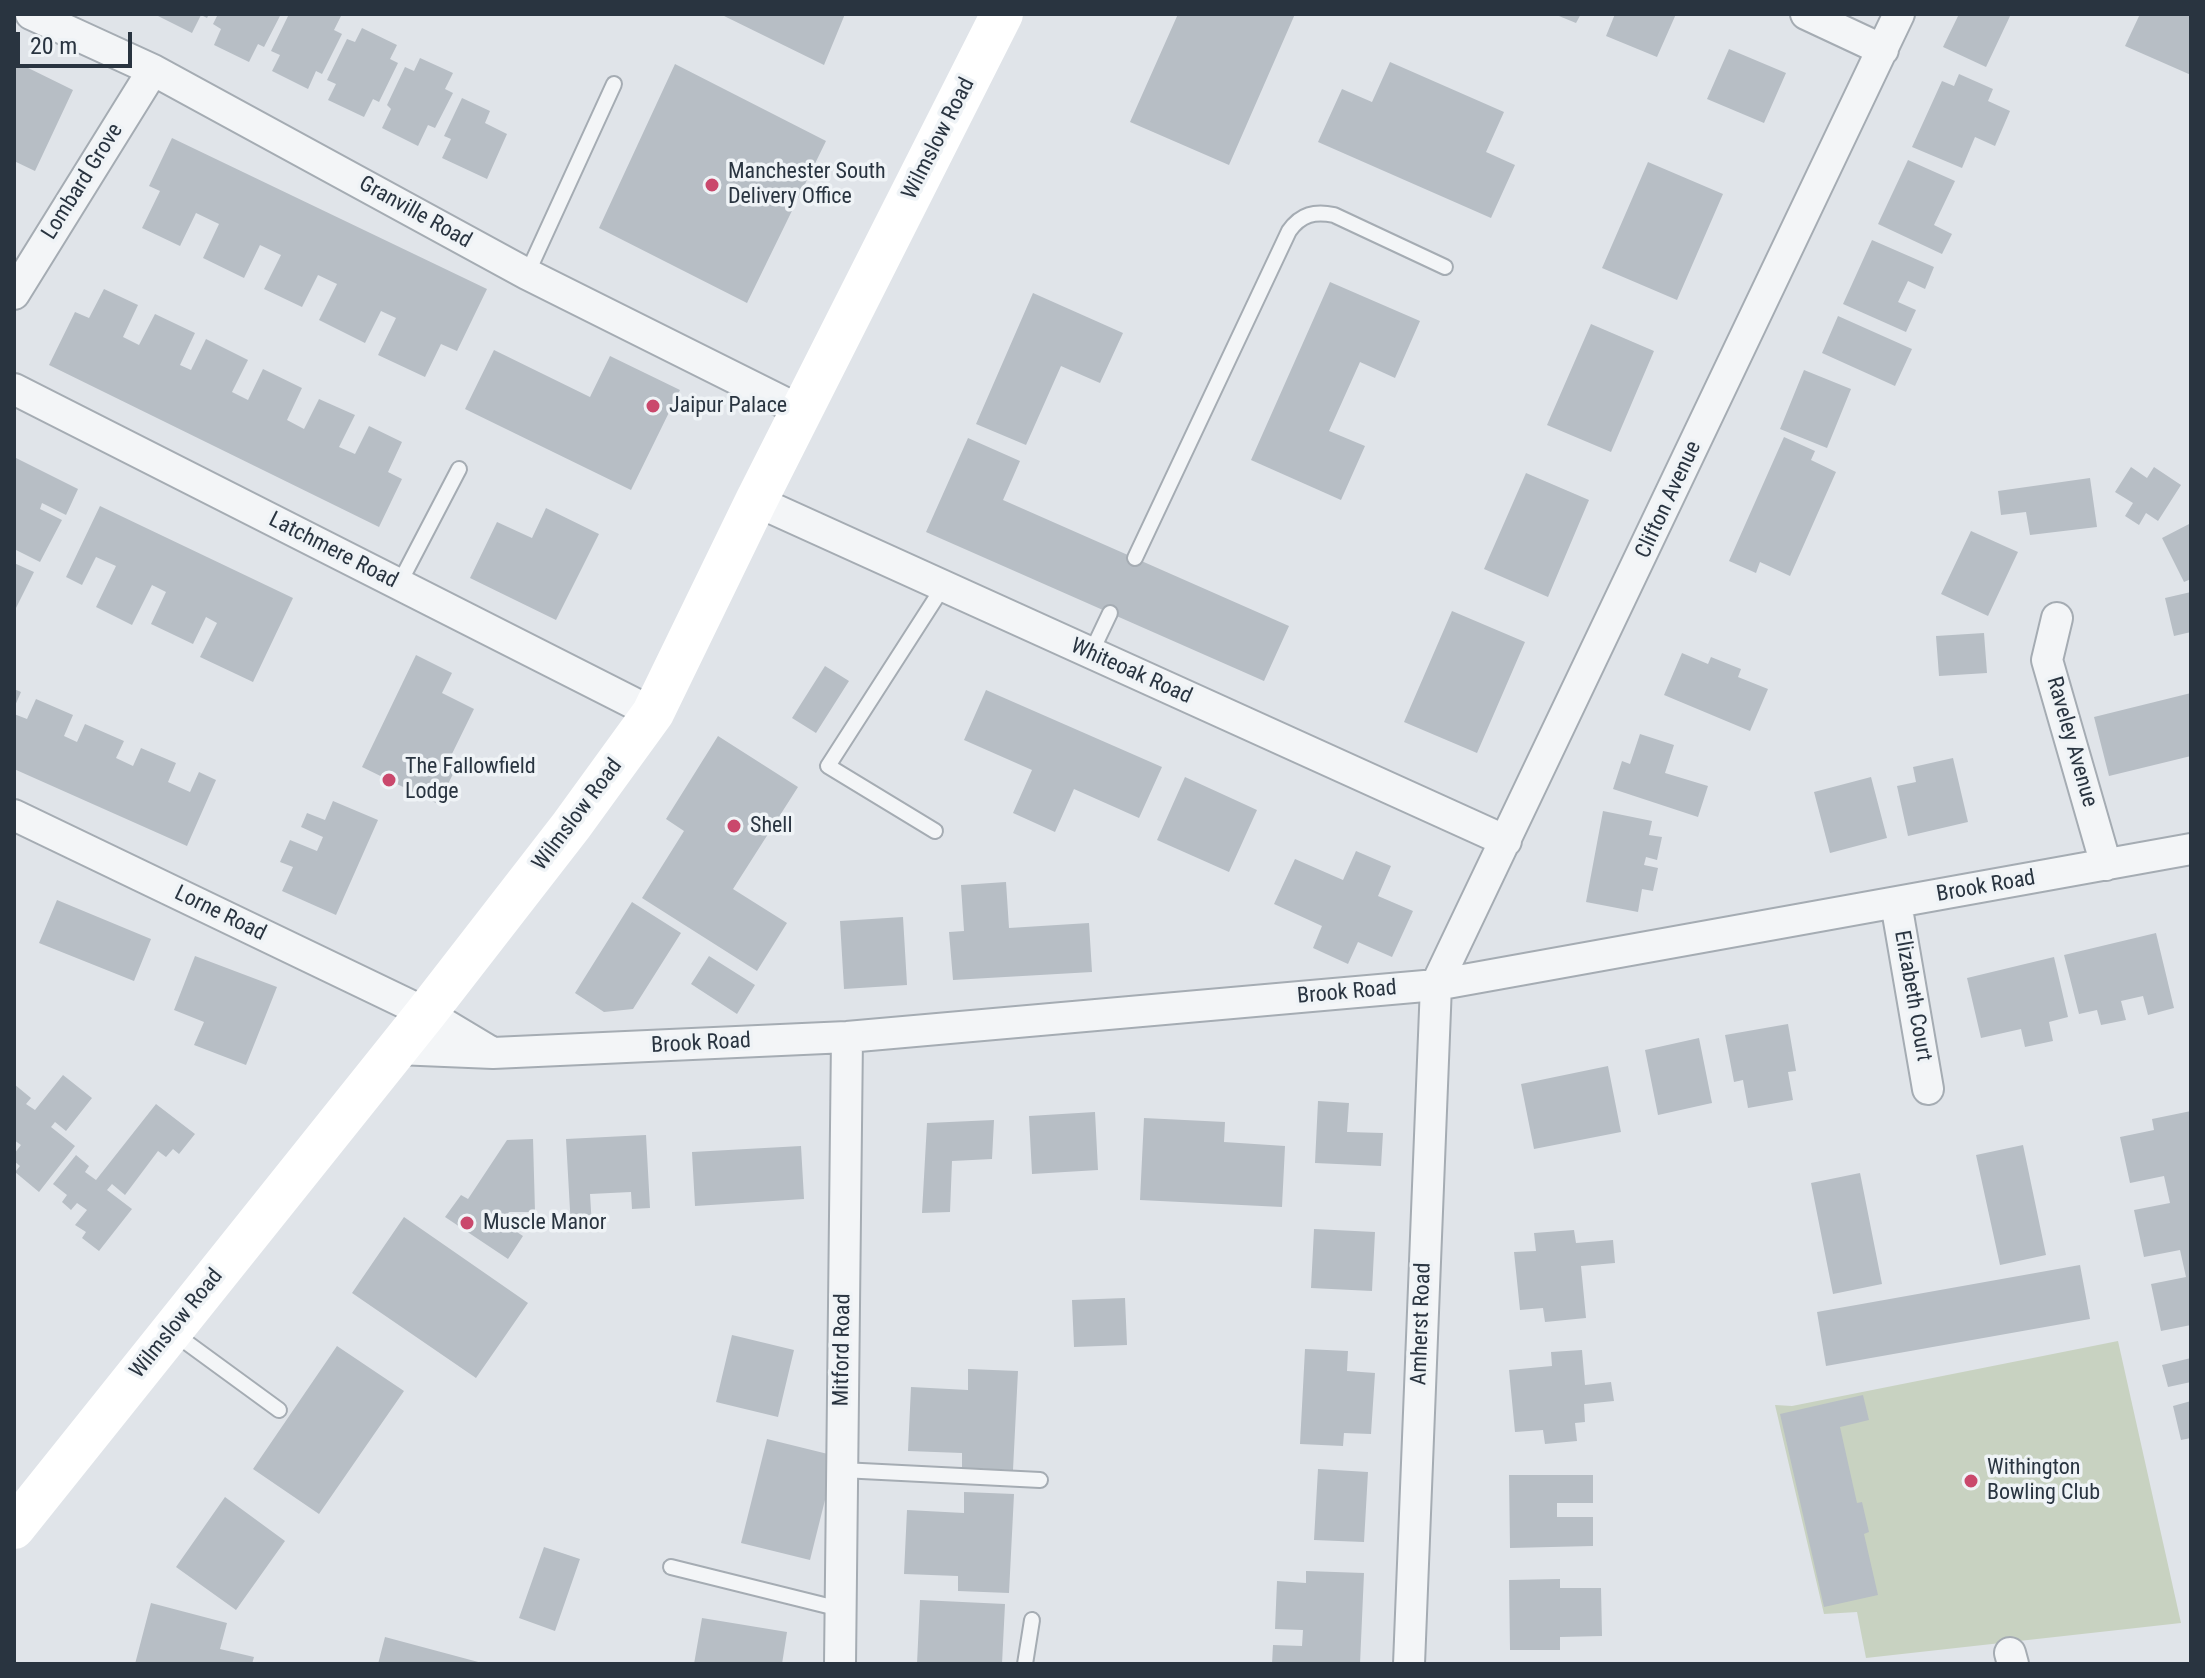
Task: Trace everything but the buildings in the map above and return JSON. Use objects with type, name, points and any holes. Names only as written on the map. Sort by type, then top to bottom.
[{"type":"main road","name":"Wilmslow Road","points":[[14,1528],[426,1013],[571,826],[653,713],[756,501],[1002,14]]},
{"type":"street","name":"Granville Road","points":[[31,14],[153,70],[527,274],[801,411]]},
{"type":"street","points":[[1806,14],[1883,50]]},
{"type":"street","name":"Clifton Avenue","points":[[1436,985],[1899,14]]},
{"type":"street","name":"Lombard Grove","points":[[14,294],[153,70]]},
{"type":"street","name":"Latchmere Road","points":[[14,389],[653,713]]},
{"type":"street","name":"Whiteoak Road","points":[[756,501],[1506,841]]},
{"type":"street","name":"Raveley Avenue","points":[[2057,618],[2047,660],[2106,865]]},
{"type":"street","name":"Lorne Road","points":[[14,815],[426,1013]]},
{"type":"street","name":"Brook Road","points":[[397,1049],[493,1053],[847,1037],[1436,985],[2106,865],[2189,859]]},
{"type":"street","name":"Elizabeth Court","points":[[1896,903],[1928,1089]]},
{"type":"street","name":"Amherst Road","points":[[1409,1664],[1436,985]]},
{"type":"street","points":[[426,1013],[493,1053]]},
{"type":"street","name":"Mitford Road","points":[[840,1664],[847,1037]]},
{"type":"lane","points":[[527,274],[614,84]]},
{"type":"lane","points":[[1135,558],[1296,221],[1308,214],[1321,212],[1334,215],[1445,267]]},
{"type":"lane","points":[[399,584],[459,469]]},
{"type":"lane","points":[[935,831],[828,766],[943,587]]},
{"type":"lane","points":[[1090,654],[1110,613]]},
{"type":"lane","points":[[171,1331],[279,1410]]},
{"type":"lane","points":[[842,1470],[1040,1480]]},
{"type":"lane","points":[[671,1567],[840,1609]]},
{"type":"lane","points":[[1025,1664],[1032,1620]]},
{"type":"green space","name":"Withington Bowling Club","points":[[2118,1341],[2181,1623],[1866,1658],[1857,1612],[1824,1614],[1775,1405],[1792,1406]]},
{"type":"place","name":"Manchester South Delivery Office","points":[[712,185]]},
{"type":"place","name":"Jaipur Palace","points":[[653,406]]},
{"type":"place","name":"The Fallowfield Lodge","points":[[389,780]]},
{"type":"place","name":"Shell","points":[[734,826]]},
{"type":"place","name":"Muscle Manor","points":[[467,1223]]},
{"type":"place","name":"Withington Bowling Club","points":[[1971,1481]]}]
